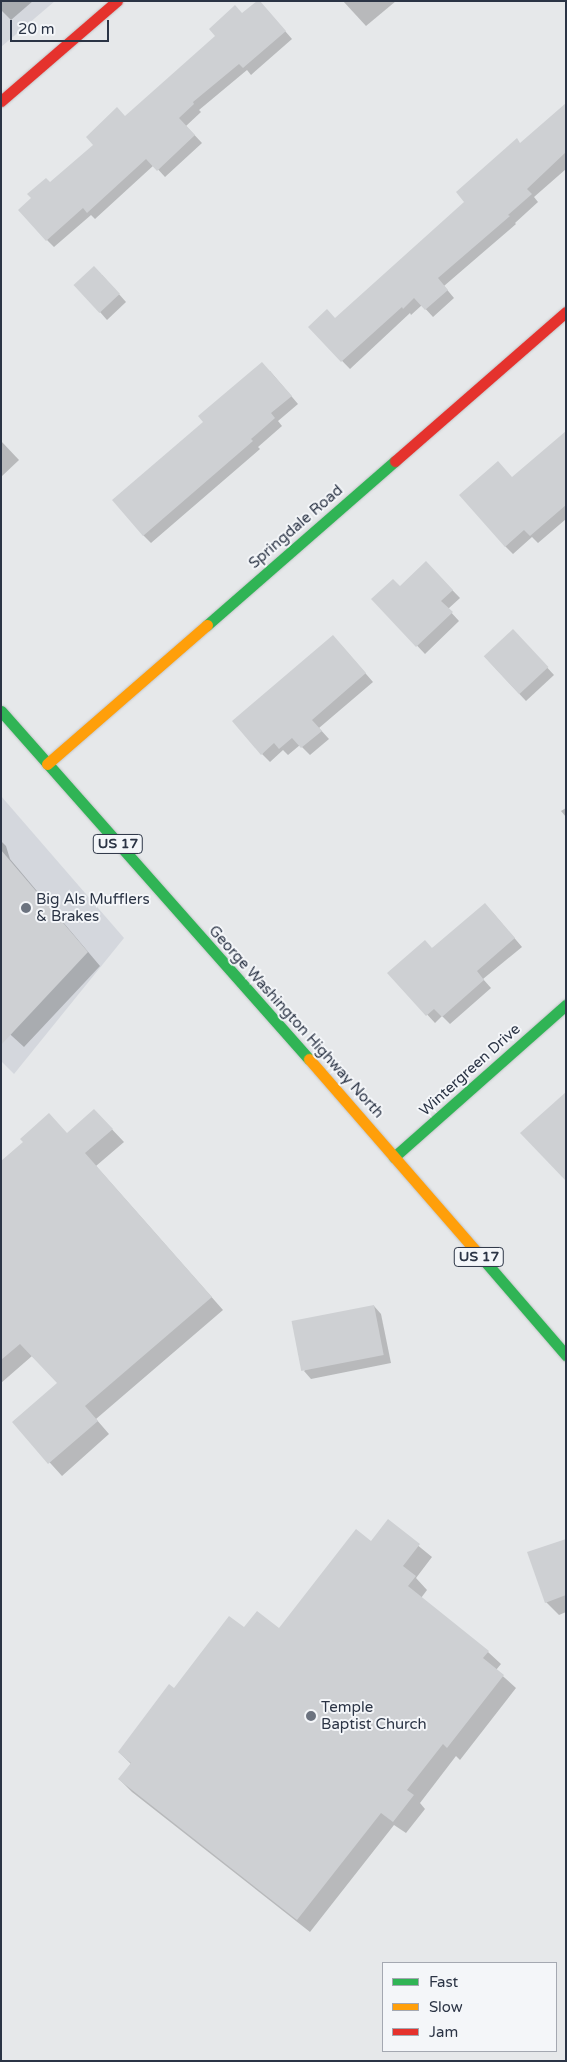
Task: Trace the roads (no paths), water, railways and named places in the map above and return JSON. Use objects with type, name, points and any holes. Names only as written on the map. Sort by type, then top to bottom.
[{"type":"street","points":[[1,101],[117,1]]},
{"type":"street","name":"Springdale Road","points":[[47,764],[566,312]]},
{"type":"street","name":"George Washington Highway North","points":[[1,711],[566,1355]]},
{"type":"street","name":"Wintergreen Drive","points":[[394,1157],[566,1005]]},
{"type":"place","name":"Big Als Mufflers & Brakes","points":[[26,908]]},
{"type":"place","name":"Temple Baptist Church","points":[[311,1716]]}]
